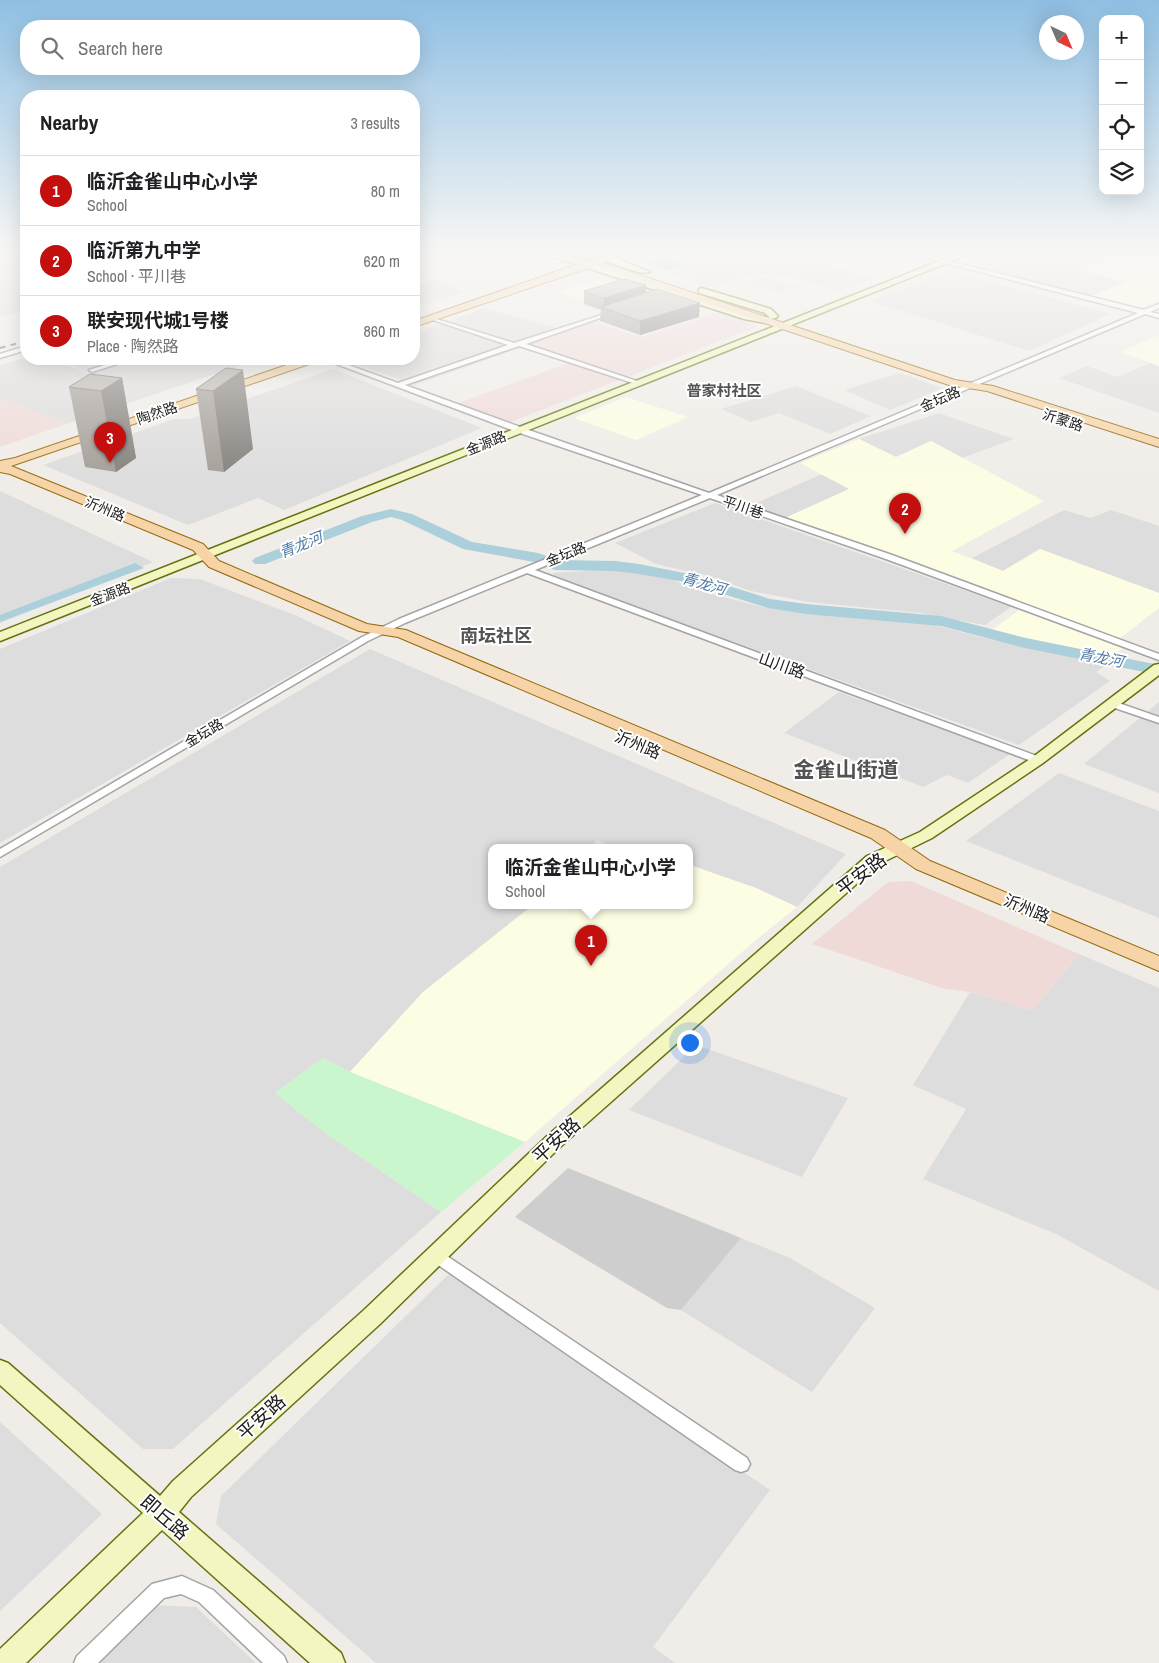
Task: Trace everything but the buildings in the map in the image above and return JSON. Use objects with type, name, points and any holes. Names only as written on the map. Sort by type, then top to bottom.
[{"type":"main road","name":"沂蒙路","points":[[799,329],[953,384],[988,388],[1159,443]]},
{"type":"main road","name":"陶然路","points":[[0,465],[10,458],[275,365]]},
{"type":"main road","name":"陶然路","points":[[0,465],[18,461],[297,365]]},
{"type":"main road","name":"沂蒙路","points":[[970,385],[978,393],[1159,452]]},
{"type":"main road","name":"沂州路","points":[[0,465],[198,548],[214,564],[364,628],[385,629],[390,638],[869,842],[933,858],[1159,952]]},
{"type":"main road","name":"沂州路","points":[[0,472],[3,476],[187,552],[206,555]]},
{"type":"main road","name":"平安路","points":[[898,849],[926,835],[1038,760],[1156,671]]},
{"type":"main road","name":"沂州路","points":[[898,849],[923,865],[1159,964]]},
{"type":"street","points":[[465,329],[638,383]]},
{"type":"street","points":[[399,385],[564,329]]},
{"type":"street","name":"金源路","points":[[0,637],[638,383],[766,329]]},
{"type":"street","name":"金坛路","points":[[0,854],[385,629],[1106,329]]},
{"type":"street","points":[[0,356],[20,350]]},
{"type":"street","points":[[92,370],[109,365]]},
{"type":"street","name":"平川巷","points":[[343,365],[708,496],[907,563],[1159,657]]},
{"type":"street","name":"山川路","points":[[527,570],[1038,760]]},
{"type":"street","points":[[1113,704],[1159,720]]},
{"type":"street","name":"平安路","points":[[6,1663],[162,1514],[182,1489],[436,1256],[574,1123],[873,860],[898,849]]},
{"type":"street","points":[[436,1256],[741,1464]]},
{"type":"street","name":"即丘路","points":[[0,1370],[331,1663]]},
{"type":"street","points":[[84,1663],[159,1590],[182,1585],[206,1596],[277,1663]]},
{"type":"shaded area","points":[[428,329],[454,329],[505,345],[401,380],[357,365],[420,365],[420,332]]},
{"type":"shaded area","points":[[473,329],[554,329],[513,342]]},
{"type":"shaded area","points":[[569,329],[615,329],[641,337],[668,329],[752,329],[508,423],[456,404],[571,362],[527,346],[410,387],[404,385]]},
{"type":"shaded area","points":[[958,329],[1079,329],[1029,351]]},
{"type":"shaded area","points":[[1159,335],[1159,366],[1120,352]]},
{"type":"shaded area","points":[[20,360],[20,365],[68,365],[103,380],[71,365],[242,365],[66,424],[0,397],[0,365]]},
{"type":"shaded area","points":[[1150,363],[1159,366],[1159,413],[1059,378],[1087,366],[1118,377]]},
{"type":"shaded area","points":[[333,369],[482,428],[284,510],[258,498],[188,525],[43,465],[174,419],[189,419]]},
{"type":"shaded area","points":[[900,373],[943,388],[890,410],[844,390]]},
{"type":"shaded area","points":[[796,386],[871,416],[830,434],[779,413],[751,422],[721,409]]},
{"type":"shaded area","points":[[0,397],[66,424],[0,447]]},
{"type":"shaded area","points":[[626,397],[688,417],[636,440],[574,418]]},
{"type":"shaded area","points":[[939,413],[1014,439],[962,458],[931,441],[896,457],[859,439]]},
{"type":"shaded area","points":[[859,439],[896,457],[931,441],[1044,501],[952,551],[1003,571],[1040,549],[1159,593],[1159,608],[1119,639],[1040,610],[1125,646],[1113,656],[1010,635],[992,630],[1027,604],[785,518],[849,489],[800,463]]},
{"type":"shaded area","points":[[822,474],[850,489],[785,518],[752,505]]},
{"type":"shaded area","points":[[0,491],[153,562],[0,623]]},
{"type":"shaded area","points":[[715,503],[1011,607],[985,625],[920,613],[809,602],[751,591],[708,576],[656,564],[615,543]]},
{"type":"shaded area","points":[[1064,510],[1091,518],[1111,510],[1159,526],[1159,593],[1040,549],[1003,571],[972,558]]},
{"type":"shaded area","points":[[602,570],[637,572],[673,580],[703,592],[763,607],[934,625],[1105,666],[1096,672],[1110,681],[1019,745],[555,577],[553,573]]},
{"type":"shaded area","points":[[171,578],[200,579],[295,615],[350,641],[0,843],[0,649]]},
{"type":"shaded area","points":[[370,649],[846,854],[797,907],[756,888],[693,866],[693,844],[607,844],[597,840],[593,844],[488,844],[488,909],[528,909],[423,992],[350,1072],[323,1058],[275,1093],[324,1132],[441,1212],[173,1449],[143,1449],[0,1323],[0,867]]},
{"type":"shaded area","points":[[839,692],[1010,754],[968,783],[947,775],[923,787],[784,733]]},
{"type":"shaded area","points":[[1159,702],[1159,793],[1084,764]]},
{"type":"shaded area","points":[[1059,773],[1159,811],[1159,918],[966,841]]},
{"type":"shaded area","points":[[693,866],[756,888],[797,907],[757,939],[525,1142],[350,1072],[423,992],[528,909],[693,909]]},
{"type":"shaded area","points":[[911,881],[1079,954],[1033,1010],[970,992],[945,989],[812,944],[888,882]]},
{"type":"shaded area","points":[[1079,954],[1159,988],[1159,1291],[1056,1234],[923,1179],[966,1109],[913,1085],[970,992],[1033,1010]]},
{"type":"shaded area","points":[[696,1045],[848,1098],[802,1177],[629,1110]]},
{"type":"shaded area","points":[[568,1168],[741,1238],[681,1310],[667,1308],[515,1217]]},
{"type":"shaded area","points":[[741,1238],[790,1258],[875,1308],[812,1392],[681,1310]]},
{"type":"shaded area","points":[[451,1272],[770,1490],[653,1647],[675,1663],[376,1663],[216,1524],[221,1496]]},
{"type":"shaded area","points":[[0,1422],[102,1514],[0,1611]]},
{"type":"shaded area","points":[[150,1605],[196,1607],[256,1663],[93,1663]]},
{"type":"green space","points":[[323,1058],[350,1072],[525,1142],[441,1212],[324,1132],[275,1093]]},
{"type":"water","points":[[135,563],[144,568],[0,622],[0,615]]},
{"type":"waterway","name":"青龙河","points":[[260,561],[367,519],[391,513],[407,517],[468,546],[538,558],[555,565],[615,566],[639,569],[688,578],[768,603],[806,609],[941,621],[1025,643],[1159,670]]},
{"type":"railway","points":[[0,348],[20,343]]},
{"type":"place","name":"联安现代城1号楼","points":[[110,463]]},
{"type":"place","name":"临沂第九中学","points":[[905,534]]},
{"type":"place","name":"临沂金雀山中心小学","points":[[591,966]]},
{"type":"district","name":"普家村社区","points":[[724,391]]},
{"type":"district","name":"南坛社区","points":[[496,636]]},
{"type":"district","name":"金雀山街道","points":[[846,770]]}]
